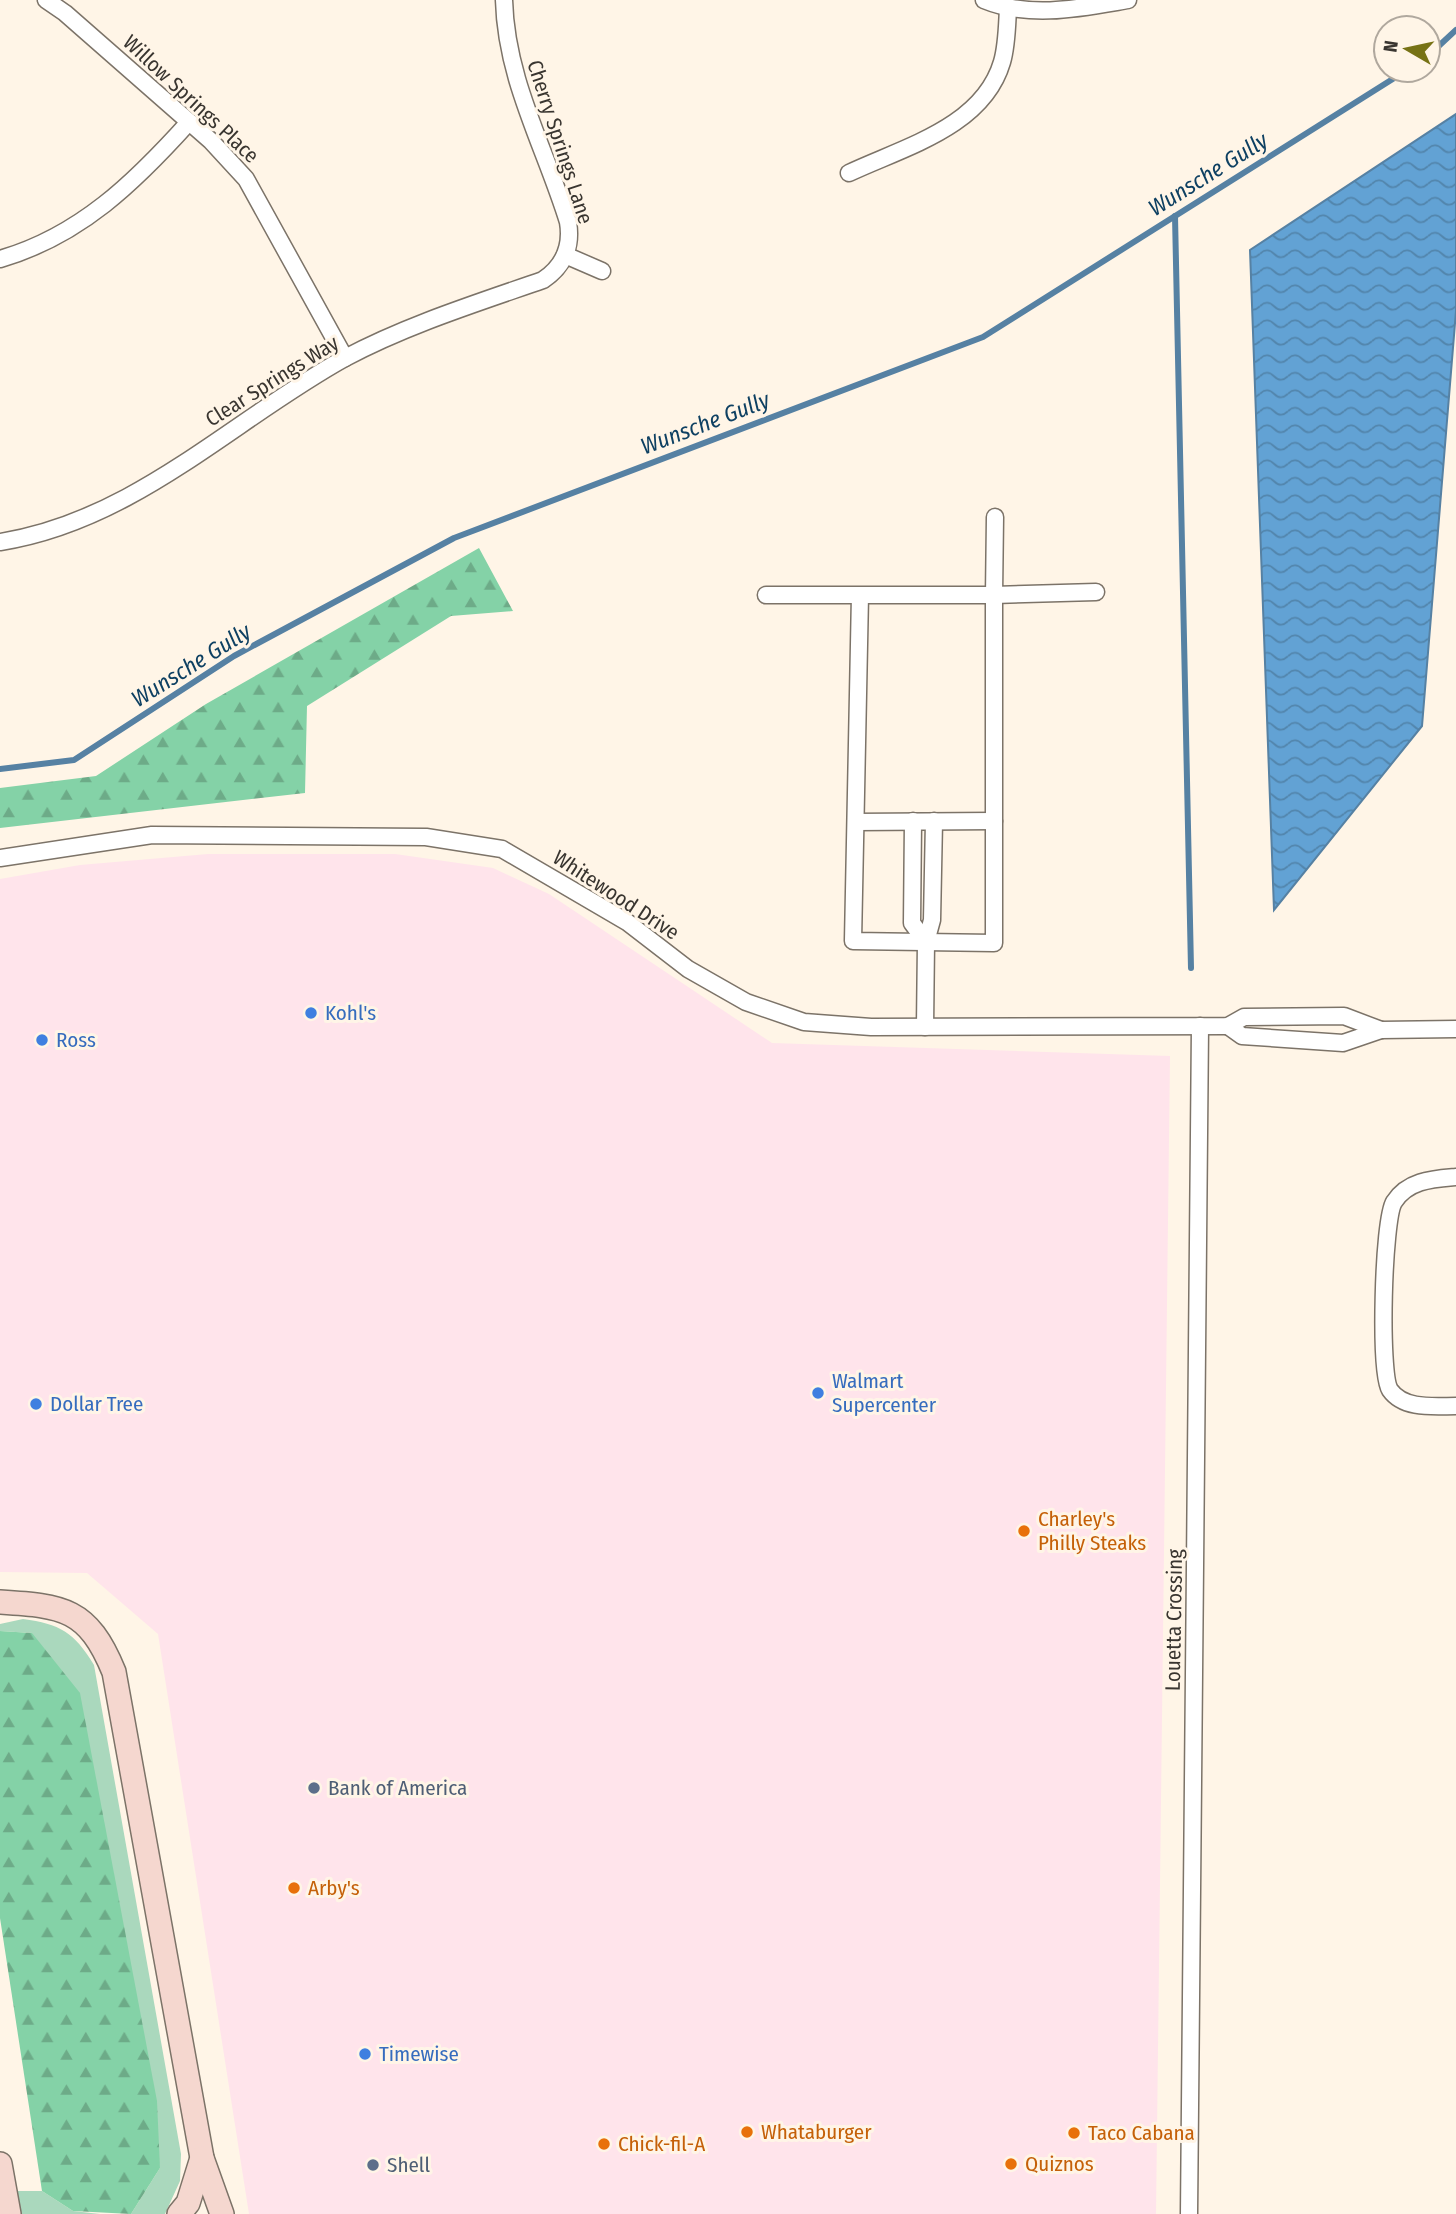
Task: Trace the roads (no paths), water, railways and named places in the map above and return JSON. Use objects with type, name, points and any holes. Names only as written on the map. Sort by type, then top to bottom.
[{"type":"main road","points":[[1,1602],[41,1603],[64,1610],[82,1621],[103,1644],[114,1672],[202,2158],[222,2214]]},
{"type":"main road","points":[[179,2214],[188,2203],[202,2158]]},
{"type":"main road","points":[[0,2164],[9,2214]]},
{"type":"street","name":"Willow Springs Place","points":[[46,0],[189,122],[246,179],[345,358]]},
{"type":"street","name":"Cherry Springs Lane","points":[[504,0],[507,35],[516,80],[568,222],[570,234],[565,255]]},
{"type":"street","points":[[984,0],[1009,8],[1065,11],[1128,0]]},
{"type":"street","points":[[849,173],[963,119],[988,95],[1003,61],[1009,8]]},
{"type":"street","points":[[0,259],[52,239],[94,214],[141,174],[189,122]]},
{"type":"street","points":[[565,255],[602,271]]},
{"type":"street","name":"Clear Springs Way","points":[[0,542],[49,531],[115,505],[345,358],[412,329],[543,280],[556,270],[565,255]]},
{"type":"street","points":[[860,595],[853,941],[993,943],[995,517]]},
{"type":"street","points":[[766,594],[994,595],[1096,592]]},
{"type":"street","points":[[914,821],[912,923],[926,943]]},
{"type":"street","points":[[925,1027],[926,943],[932,920],[934,821]]},
{"type":"street","points":[[856,822],[994,821]]},
{"type":"street","name":"Whitewood Drive","points":[[0,858],[152,835],[426,836],[502,849],[627,922],[688,969],[746,1002],[804,1022],[871,1027],[1228,1026]]},
{"type":"street","points":[[1307,1016],[1307,1039]]},
{"type":"street","points":[[1381,1030],[1344,1016],[1244,1017],[1228,1026],[1242,1036],[1343,1043],[1381,1030],[1456,1029]]},
{"type":"street","name":"Louetta Crossing","points":[[1189,2214],[1200,1026]]},
{"type":"street","points":[[1456,1177],[1421,1181],[1405,1190],[1393,1203],[1386,1229],[1384,1366],[1390,1389],[1401,1398],[1419,1406],[1456,1406]]},
{"type":"water","points":[[1456,114],[1456,311],[1422,726],[1274,910],[1250,250]]},
{"type":"waterway","name":"Wunsche Gully","points":[[1442,43],[1456,30]]},
{"type":"waterway","name":"Wunsche Gully","points":[[0,769],[74,760],[234,656],[454,538],[983,337],[1385,84]]},
{"type":"waterway","points":[[1175,216],[1191,968]]},
{"type":"place","name":"Kohl's","points":[[311,1013]]},
{"type":"place","name":"Ross","points":[[42,1040]]},
{"type":"place","name":"Walmart Supercenter","points":[[818,1393]]},
{"type":"place","name":"Dollar Tree","points":[[36,1404]]},
{"type":"place","name":"Charley's Philly Steaks","points":[[1024,1531]]},
{"type":"place","name":"Bank of America","points":[[314,1788]]},
{"type":"place","name":"Arby's","points":[[294,1888]]},
{"type":"place","name":"Timewise","points":[[365,2054]]},
{"type":"place","name":"Whataburger","points":[[747,2132]]},
{"type":"place","name":"Taco Cabana","points":[[1074,2133]]},
{"type":"place","name":"Chick-fil-A","points":[[604,2144]]},
{"type":"place","name":"Quiznos","points":[[1011,2164]]},
{"type":"place","name":"Shell","points":[[373,2165]]}]
